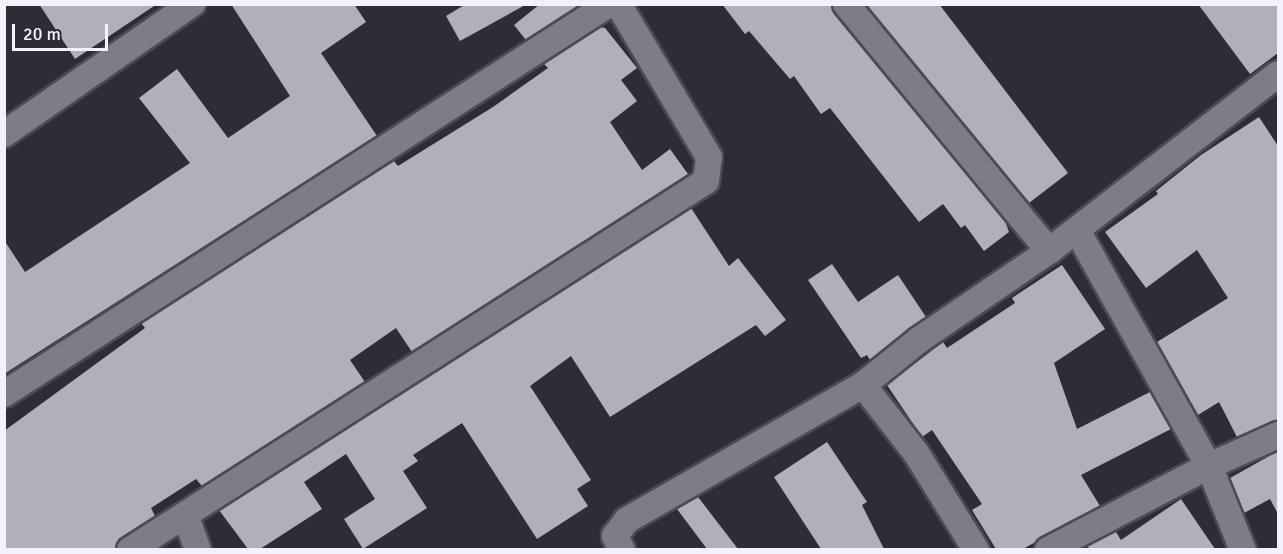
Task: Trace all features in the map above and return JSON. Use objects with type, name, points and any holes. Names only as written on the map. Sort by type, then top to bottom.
[{"type":"street","points":[[4,134],[192,4]]},
{"type":"street","points":[[4,394],[609,4]]},
{"type":"street","points":[[130,549],[186,517],[706,181],[709,157],[618,4]]},
{"type":"street","points":[[846,4],[1049,252]]},
{"type":"street","points":[[622,549],[615,536],[627,520],[863,385],[919,340],[1078,232],[1275,87]]},
{"type":"street","points":[[1078,232],[1209,466],[1243,549]]},
{"type":"street","points":[[863,385],[916,453],[976,549]]},
{"type":"street","points":[[1048,549],[1209,466],[1278,435]]},
{"type":"street","points":[[186,517],[198,549]]},
{"type":"building","points":[[39,4],[157,4],[75,59]]},
{"type":"building","points":[[231,4],[354,4],[366,22],[321,53],[377,136],[4,374],[4,240],[25,272],[190,163],[139,98],[177,69],[228,138],[290,96]]},
{"type":"building","points":[[466,4],[527,4],[460,41],[446,16]]},
{"type":"building","points":[[540,4],[581,4],[526,40],[514,25]]},
{"type":"building","points":[[722,4],[831,4],[834,14],[1005,221],[1009,232],[984,251],[965,225],[961,228],[943,204],[919,222],[830,108],[821,114],[794,76],[790,79],[749,31],[745,34]]},
{"type":"building","points":[[866,4],[939,4],[1068,173],[1029,203]]},
{"type":"building","points":[[1198,4],[1278,4],[1278,53],[1250,74]]},
{"type":"building","points":[[600,27],[605,28],[637,68],[621,80],[637,101],[610,122],[642,170],[670,149],[688,174],[412,352],[396,328],[350,360],[365,382],[202,486],[196,479],[151,508],[155,516],[121,538],[115,549],[4,549],[4,431],[145,328],[141,323],[394,161],[398,166],[493,107],[548,68],[544,64]]},
{"type":"building","points":[[1259,117],[1278,146],[1278,420],[1237,437],[1219,402],[1198,415],[1157,342],[1228,298],[1197,250],[1146,288],[1105,232],[1158,194],[1156,191],[1201,155]]},
{"type":"building","points":[[691,208],[729,266],[738,258],[786,320],[765,336],[756,325],[610,417],[571,356],[530,386],[591,480],[577,489],[588,506],[537,539],[462,423],[413,455],[418,461],[403,471],[427,508],[363,549],[344,519],[375,499],[346,454],[304,482],[322,509],[260,549],[248,549],[219,510]]},
{"type":"building","points":[[832,264],[858,302],[898,275],[926,317],[870,360],[867,355],[861,358],[808,280]]},
{"type":"building","points":[[1062,265],[1105,329],[1054,363],[1077,429],[1150,392],[1171,429],[1081,475],[1100,506],[1023,549],[996,549],[972,510],[982,504],[932,430],[922,437],[887,385],[943,342],[947,348],[1015,303],[1012,298]]},
{"type":"building","points":[[827,442],[867,502],[862,505],[884,549],[821,549],[774,477]]},
{"type":"building","points":[[1278,451],[1278,514],[1270,499],[1244,513],[1230,478]]},
{"type":"building","points":[[698,497],[738,549],[707,549],[677,509]]},
{"type":"building","points":[[1181,499],[1215,549],[1089,549],[1088,546],[1116,532],[1121,540]]}]
